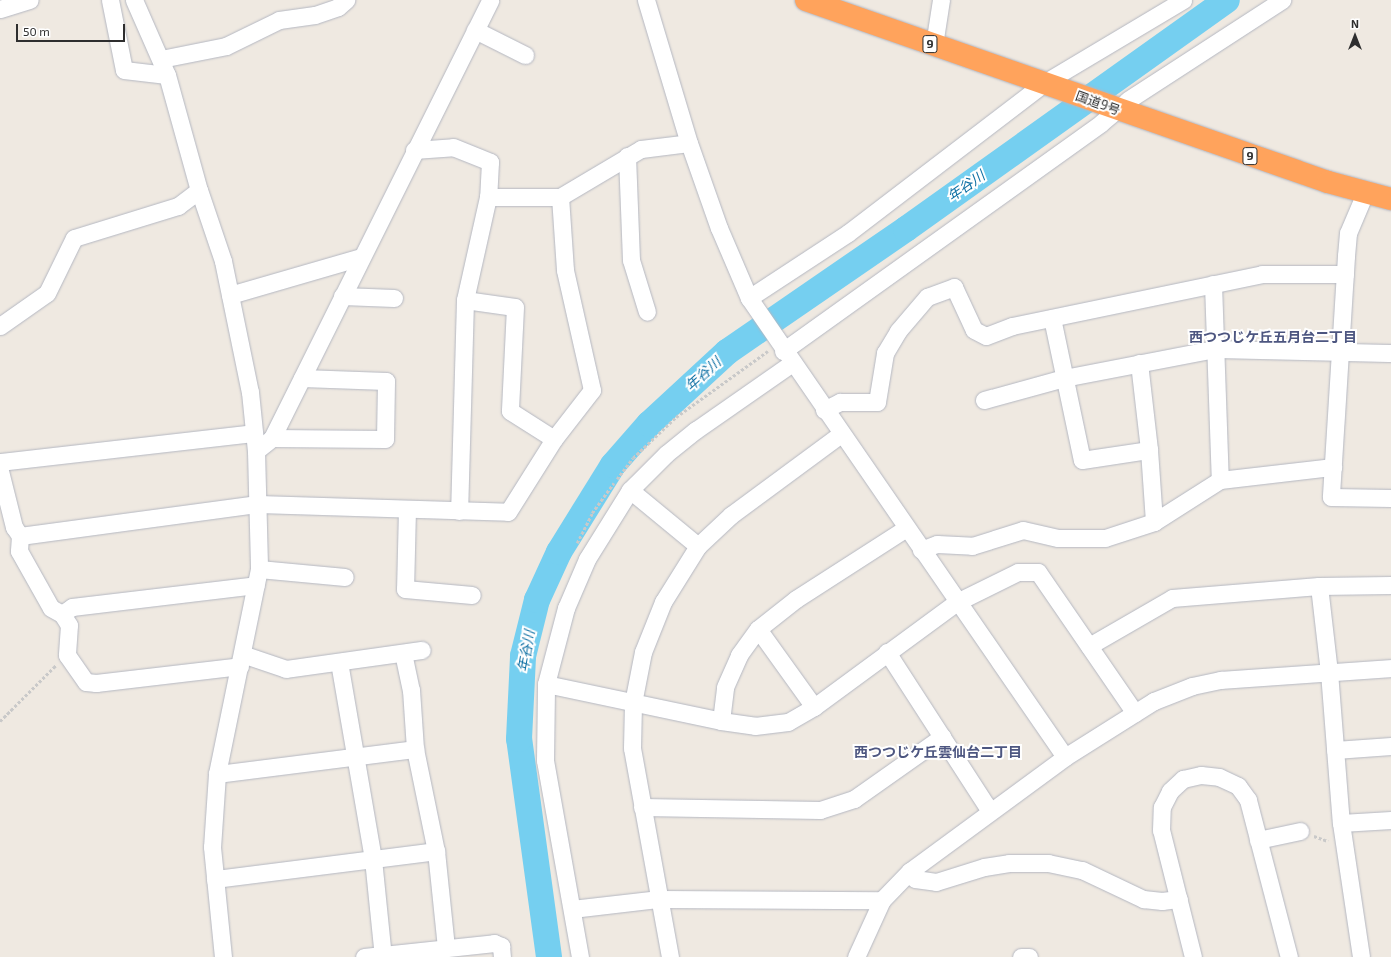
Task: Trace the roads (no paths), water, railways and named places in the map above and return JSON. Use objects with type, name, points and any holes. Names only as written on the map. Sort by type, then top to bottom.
[{"type":"highway","name":"国道9号","points":[[806,0],[1049,85],[1113,109],[1365,193],[1391,199]]},
{"type":"street","points":[[0,9],[30,0]]},
{"type":"street","points":[[110,0],[124,70],[164,67],[226,46],[279,20],[315,15],[338,7],[346,0]]},
{"type":"street","points":[[134,0],[164,67],[199,190],[223,261],[250,392],[256,451],[258,504],[257,577],[217,774],[212,847],[223,957]]},
{"type":"street","points":[[256,451],[272,438],[414,150],[490,0]]},
{"type":"street","points":[[646,0],[689,143],[720,228],[752,302],[782,350],[1065,757]]},
{"type":"street","points":[[934,45],[941,0]]},
{"type":"street","points":[[580,957],[545,760],[546,684],[566,608],[587,559],[630,490],[666,454],[696,430],[782,350],[1101,124],[1113,109],[1282,0]]},
{"type":"street","points":[[752,302],[1049,85],[1178,2]]},
{"type":"street","points":[[475,30],[525,55]]},
{"type":"street","points":[[488,197],[560,196],[641,149],[689,143]]},
{"type":"street","points":[[414,150],[453,147],[490,162],[488,197],[465,300],[459,511]]},
{"type":"street","points":[[627,156],[631,260],[647,312]]},
{"type":"street","points":[[0,326],[47,293],[74,238],[178,206],[199,190]]},
{"type":"street","points":[[1365,193],[1348,233],[1331,497],[1391,498]]},
{"type":"street","points":[[20,536],[258,504],[508,512],[554,439],[592,390],[565,270],[560,196]]},
{"type":"street","points":[[230,295],[361,257]]},
{"type":"street","points":[[824,410],[840,402],[877,402],[885,353],[898,331],[927,296],[954,287],[974,330],[986,336],[1012,326],[1262,274],[1345,274]]},
{"type":"street","points":[[1213,284],[1220,480]]},
{"type":"street","points":[[342,296],[394,298]]},
{"type":"street","points":[[465,300],[515,307],[510,411],[554,439]]},
{"type":"street","points":[[1052,318],[1082,460],[1149,450]]},
{"type":"street","points":[[984,400],[1064,378],[1215,349],[1391,353]]},
{"type":"street","points":[[1139,364],[1149,450],[1154,522]]},
{"type":"street","points":[[272,438],[385,439],[386,381],[302,378]]},
{"type":"street","points":[[0,462],[253,433]]},
{"type":"street","points":[[670,957],[632,748],[633,703],[643,652],[663,602],[698,546],[731,515],[841,434]]},
{"type":"street","points":[[921,550],[937,544],[972,546],[1023,530],[1058,538],[1105,538],[1154,522],[1220,480],[1333,467]]},
{"type":"street","points":[[0,471],[14,527],[20,536],[19,551],[35,582],[51,608],[62,614],[69,625],[67,655],[86,682],[96,683],[241,660],[286,669],[422,650]]},
{"type":"street","points":[[630,490],[698,546]]},
{"type":"street","points":[[407,509],[405,590],[472,595]]},
{"type":"street","points":[[722,721],[726,687],[740,655],[758,629],[796,599],[906,528]]},
{"type":"street","points":[[546,684],[722,721],[755,726],[788,722],[814,707],[957,602],[1018,572],[1038,572],[1135,712]]},
{"type":"street","points":[[62,614],[72,607],[257,577],[345,577]]},
{"type":"street","points":[[1089,646],[1172,598],[1319,586],[1391,585]]},
{"type":"street","points":[[1319,586],[1329,672],[1341,823],[1361,957]]},
{"type":"street","points":[[758,629],[814,707]]},
{"type":"street","points":[[887,652],[990,811]]},
{"type":"street","points":[[403,653],[411,690],[415,749],[436,851],[446,947]]},
{"type":"street","points":[[339,662],[373,859],[383,956]]},
{"type":"street","points":[[856,957],[882,900],[910,870],[1065,757],[1135,712],[1173,693],[1207,682],[1391,668]]},
{"type":"street","points":[[642,807],[820,810],[854,799],[942,737]]},
{"type":"street","points":[[1335,750],[1391,746]]},
{"type":"street","points":[[217,774],[415,749]]},
{"type":"street","points":[[1193,957],[1161,830],[1162,807],[1170,791],[1183,780],[1201,775],[1219,777],[1238,786],[1248,800],[1289,957]]},
{"type":"street","points":[[1341,823],[1391,820]]},
{"type":"street","points":[[1258,840],[1300,831]]},
{"type":"street","points":[[215,879],[436,851]]},
{"type":"street","points":[[910,870],[915,879],[936,882],[990,866],[1048,863],[1089,873],[1144,899],[1162,901],[1179,899]]},
{"type":"street","points":[[572,909],[659,899],[882,900]]},
{"type":"street","points":[[364,957],[494,943],[501,946],[502,957]]},
{"type":"street","points":[[1021,957],[1029,957]]},
{"type":"waterway","name":"年谷川","points":[[549,957],[519,739],[523,656],[537,600],[559,552],[613,465],[649,424],[727,352],[906,229],[1227,0]]},
{"type":"district","name":"西つつじケ丘五月台二丁目","points":[[1273,337]]},
{"type":"district","name":"西つつじケ丘雲仙台二丁目","points":[[938,752]]}]
